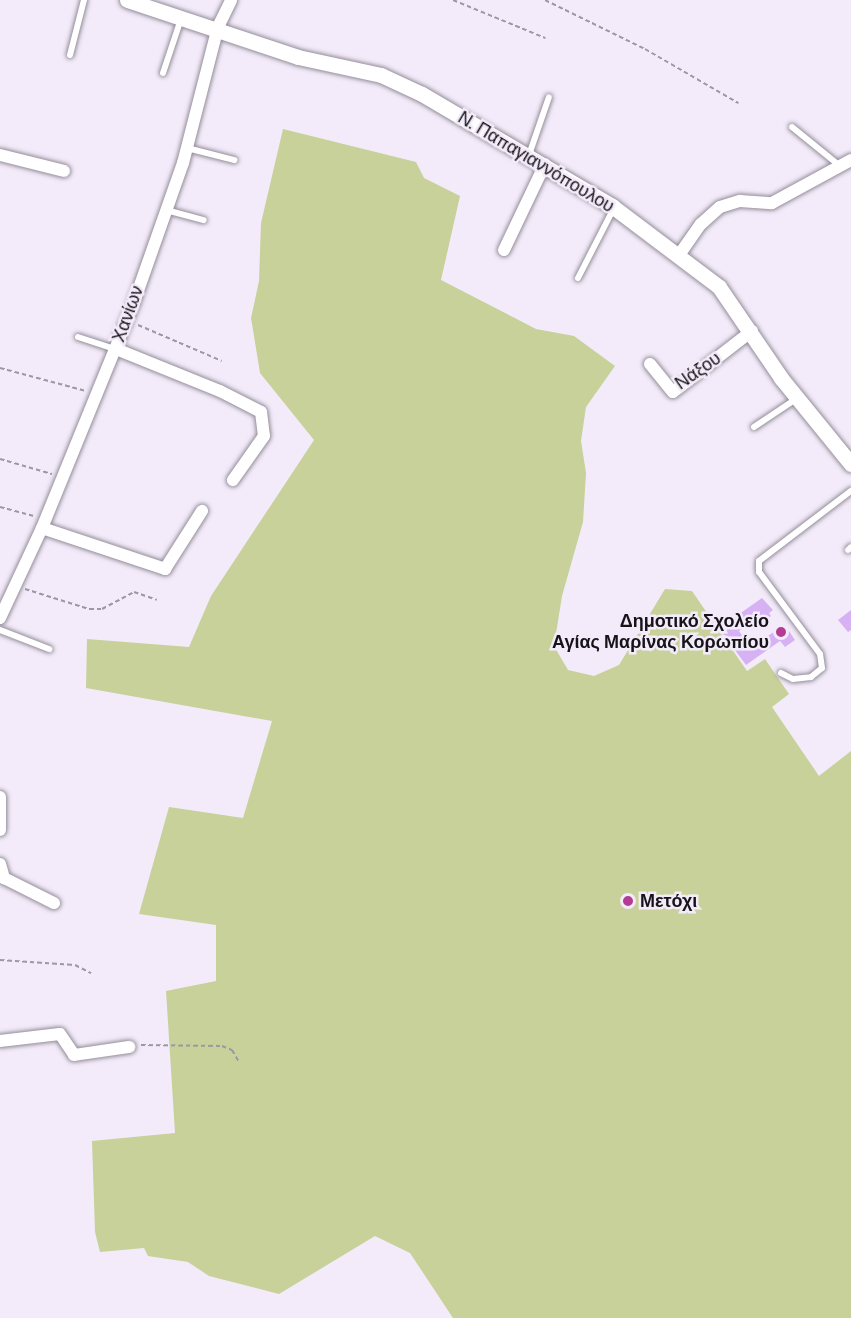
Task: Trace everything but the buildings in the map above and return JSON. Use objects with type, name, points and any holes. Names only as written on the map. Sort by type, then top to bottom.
[{"type":"street","name":"Ν. Παπαγιαννόπουλου","points":[[128,0],[218,27],[298,57],[381,75],[545,164],[614,208],[719,287],[752,331],[797,399],[851,464]]},
{"type":"street","name":"Χανίων","points":[[0,618],[44,523],[60,477],[127,320],[187,148],[218,27],[231,0]]},
{"type":"street","points":[[0,155],[64,171]]},
{"type":"street","points":[[679,255],[701,224],[720,207],[740,201],[772,203],[846,163]]},
{"type":"street","points":[[504,250],[545,164]]},
{"type":"street","name":"Νάξου","points":[[650,364],[673,392],[752,331]]},
{"type":"street","points":[[116,349],[220,390],[261,412],[264,436],[243,461],[234,480]]},
{"type":"street","points":[[44,523],[165,568],[202,511]]},
{"type":"street","points":[[0,797],[0,830]]},
{"type":"street","points":[[0,864],[4,878],[54,903]]},
{"type":"street","points":[[0,1041],[60,1034],[74,1055],[129,1047]]},
{"type":"lane","points":[[70,55],[84,0]]},
{"type":"lane","points":[[163,73],[182,15]]},
{"type":"lane","points":[[529,155],[537,123],[549,98]]},
{"type":"lane","points":[[792,127],[846,163]]},
{"type":"lane","points":[[187,148],[234,160]]},
{"type":"lane","points":[[578,278],[614,208]]},
{"type":"lane","points":[[165,210],[204,220]]},
{"type":"lane","points":[[78,337],[116,349]]},
{"type":"lane","points":[[754,428],[797,399]]},
{"type":"lane","points":[[781,673],[793,679],[811,676],[822,668],[820,654],[759,572],[759,561],[851,491]]},
{"type":"lane","points":[[0,630],[49,649]]},
{"type":"path","points":[[453,0],[544,38]]},
{"type":"path","points":[[545,0],[645,49],[738,103]]},
{"type":"path","points":[[127,320],[222,361]]},
{"type":"path","points":[[0,368],[95,393]]},
{"type":"path","points":[[0,459],[60,477]]},
{"type":"path","points":[[0,507],[44,523]]},
{"type":"path","points":[[14,584],[42,597],[89,609],[102,609],[134,592],[158,600]]},
{"type":"path","points":[[0,960],[75,965],[91,974]]},
{"type":"path","points":[[129,1047],[156,1043],[222,1046],[232,1050],[239,1062]]},
{"type":"green space","points":[[283,129],[416,162],[424,178],[460,196],[441,280],[536,329],[574,336],[615,366],[586,407],[581,441],[586,473],[583,522],[562,596],[554,646],[568,670],[594,676],[619,665],[665,589],[692,591],[747,671],[765,659],[789,694],[772,707],[819,776],[851,751],[851,1318],[453,1318],[410,1253],[375,1236],[279,1294],[209,1276],[188,1262],[148,1256],[144,1248],[100,1252],[95,1232],[92,1141],[175,1133],[166,991],[216,981],[216,925],[139,914],[169,807],[243,818],[272,721],[86,688],[87,639],[189,647],[211,596],[314,440],[260,373],[251,318],[259,281],[261,223]]},
{"type":"place","name":"Δημοτικό Σχολείο Αγίας Μαρίνας Κορωπίου","points":[[781,632]]},
{"type":"place","name":"Μετόχι","points":[[628,901]]}]
